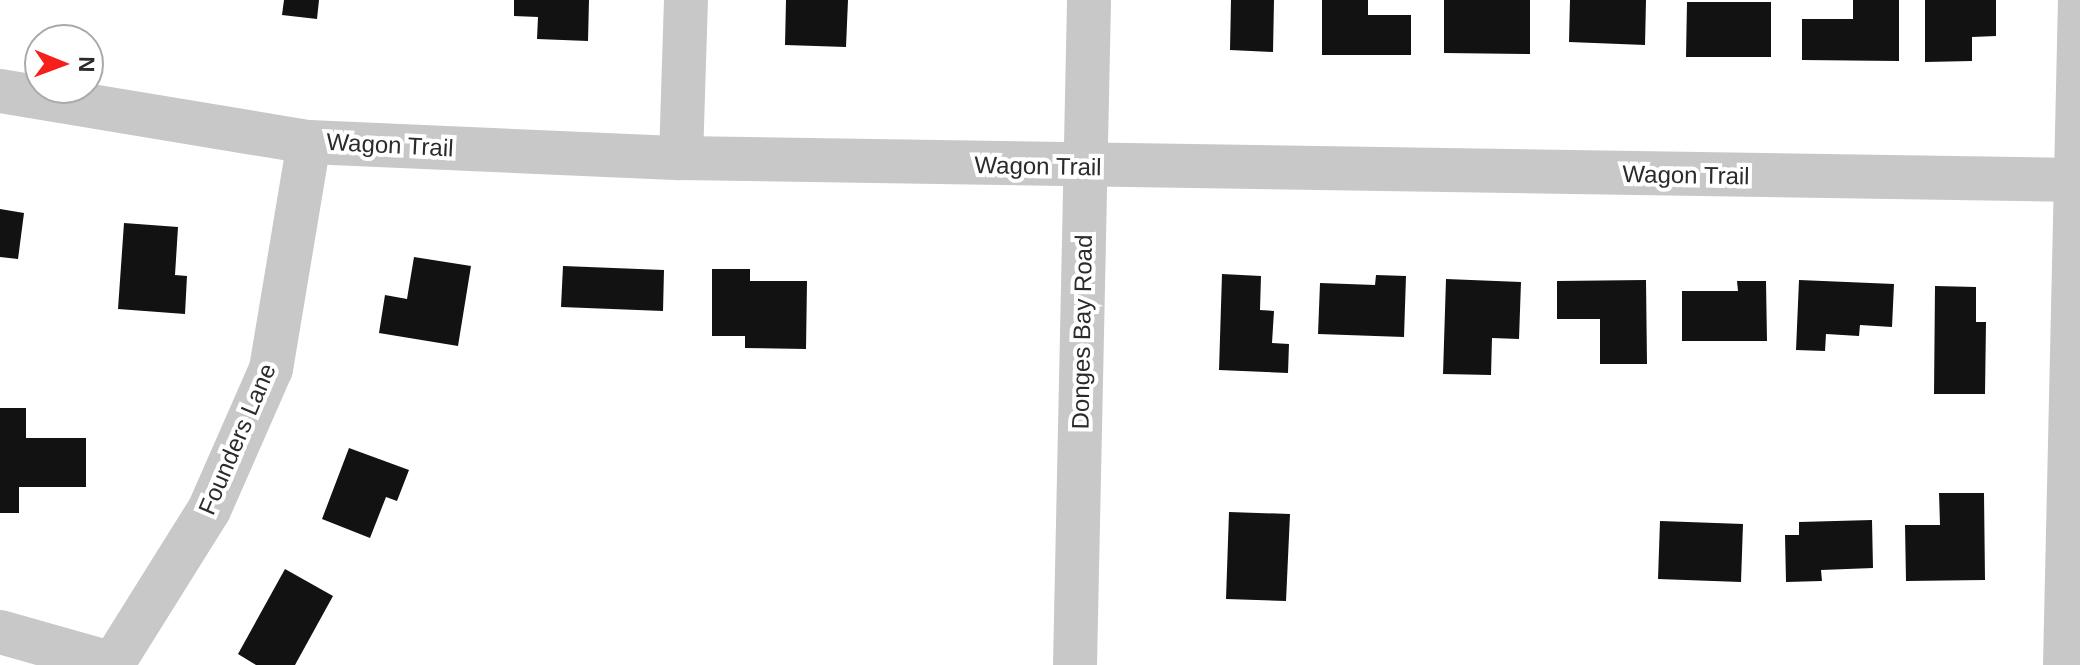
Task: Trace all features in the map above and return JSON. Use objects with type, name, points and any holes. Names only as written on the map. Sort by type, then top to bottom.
[{"type":"street","points":[[681,158],[686,0]]},
{"type":"street","name":"Donges Bay Road","points":[[1075,665],[1089,0]]},
{"type":"street","points":[[2065,665],[2080,0]]},
{"type":"street","name":"Wagon Trail","points":[[0,91],[309,142],[681,158],[2078,180]]},
{"type":"street","name":"Founders Lane","points":[[111,664],[209,510],[271,369],[309,142]]},
{"type":"street","points":[[0,632],[111,664]]},
{"type":"building","points":[[284,0],[319,0],[317,19],[282,15]]},
{"type":"building","points":[[514,0],[589,0],[588,41],[537,39],[538,17],[514,16]]},
{"type":"building","points":[[786,0],[848,0],[846,47],[785,45]]},
{"type":"building","points":[[1231,0],[1274,0],[1273,52],[1230,50]]},
{"type":"building","points":[[1322,0],[1368,0],[1368,15],[1411,15],[1411,55],[1322,55]]},
{"type":"building","points":[[1444,0],[1530,0],[1530,54],[1444,53]]},
{"type":"building","points":[[1570,0],[1646,0],[1645,45],[1569,42]]},
{"type":"building","points":[[1853,0],[1899,0],[1899,61],[1802,60],[1802,19],[1853,19]]},
{"type":"building","points":[[1925,0],[1996,0],[1996,36],[1972,37],[1972,61],[1925,62]]},
{"type":"building","points":[[1687,2],[1771,2],[1771,57],[1686,57]]},
{"type":"building","points":[[0,209],[24,213],[18,259],[0,257]]},
{"type":"building","points":[[124,223],[178,227],[175,275],[187,276],[185,314],[118,309]]},
{"type":"building","points":[[414,257],[471,266],[458,346],[379,333],[385,295],[407,299]]},
{"type":"building","points":[[563,266],[664,270],[663,311],[561,307]]},
{"type":"building","points":[[712,269],[750,269],[750,281],[807,281],[806,349],[745,348],[745,336],[712,336]]},
{"type":"building","points":[[1222,274],[1261,276],[1260,310],[1274,311],[1272,343],[1289,344],[1288,373],[1219,370]]},
{"type":"building","points":[[1376,275],[1406,276],[1404,337],[1318,334],[1320,283],[1375,285]]},
{"type":"building","points":[[1446,279],[1521,282],[1519,339],[1492,338],[1491,375],[1443,374]]},
{"type":"building","points":[[1646,280],[1647,364],[1600,364],[1600,319],[1557,319],[1557,281]]},
{"type":"building","points":[[1799,280],[1894,284],[1892,327],[1860,325],[1859,336],[1826,334],[1825,351],[1796,350]]},
{"type":"building","points":[[1737,281],[1766,281],[1767,341],[1682,341],[1682,291],[1738,291]]},
{"type":"building","points":[[1935,286],[1976,287],[1976,322],[1986,322],[1985,394],[1934,394]]},
{"type":"building","points":[[0,408],[26,408],[26,438],[86,438],[86,487],[19,487],[19,513],[0,513]]},
{"type":"building","points":[[349,448],[409,470],[397,501],[386,497],[370,538],[322,519]]},
{"type":"building","points":[[1939,493],[1984,493],[1985,580],[1906,581],[1905,525],[1940,525]]},
{"type":"building","points":[[1229,512],[1290,514],[1286,601],[1226,599]]},
{"type":"building","points":[[1872,520],[1873,568],[1821,570],[1822,581],[1786,582],[1785,535],[1799,535],[1799,522]]},
{"type":"building","points":[[1660,521],[1743,524],[1741,582],[1658,579]]},
{"type":"building","points":[[285,569],[333,596],[295,665],[256,665],[238,654]]}]
